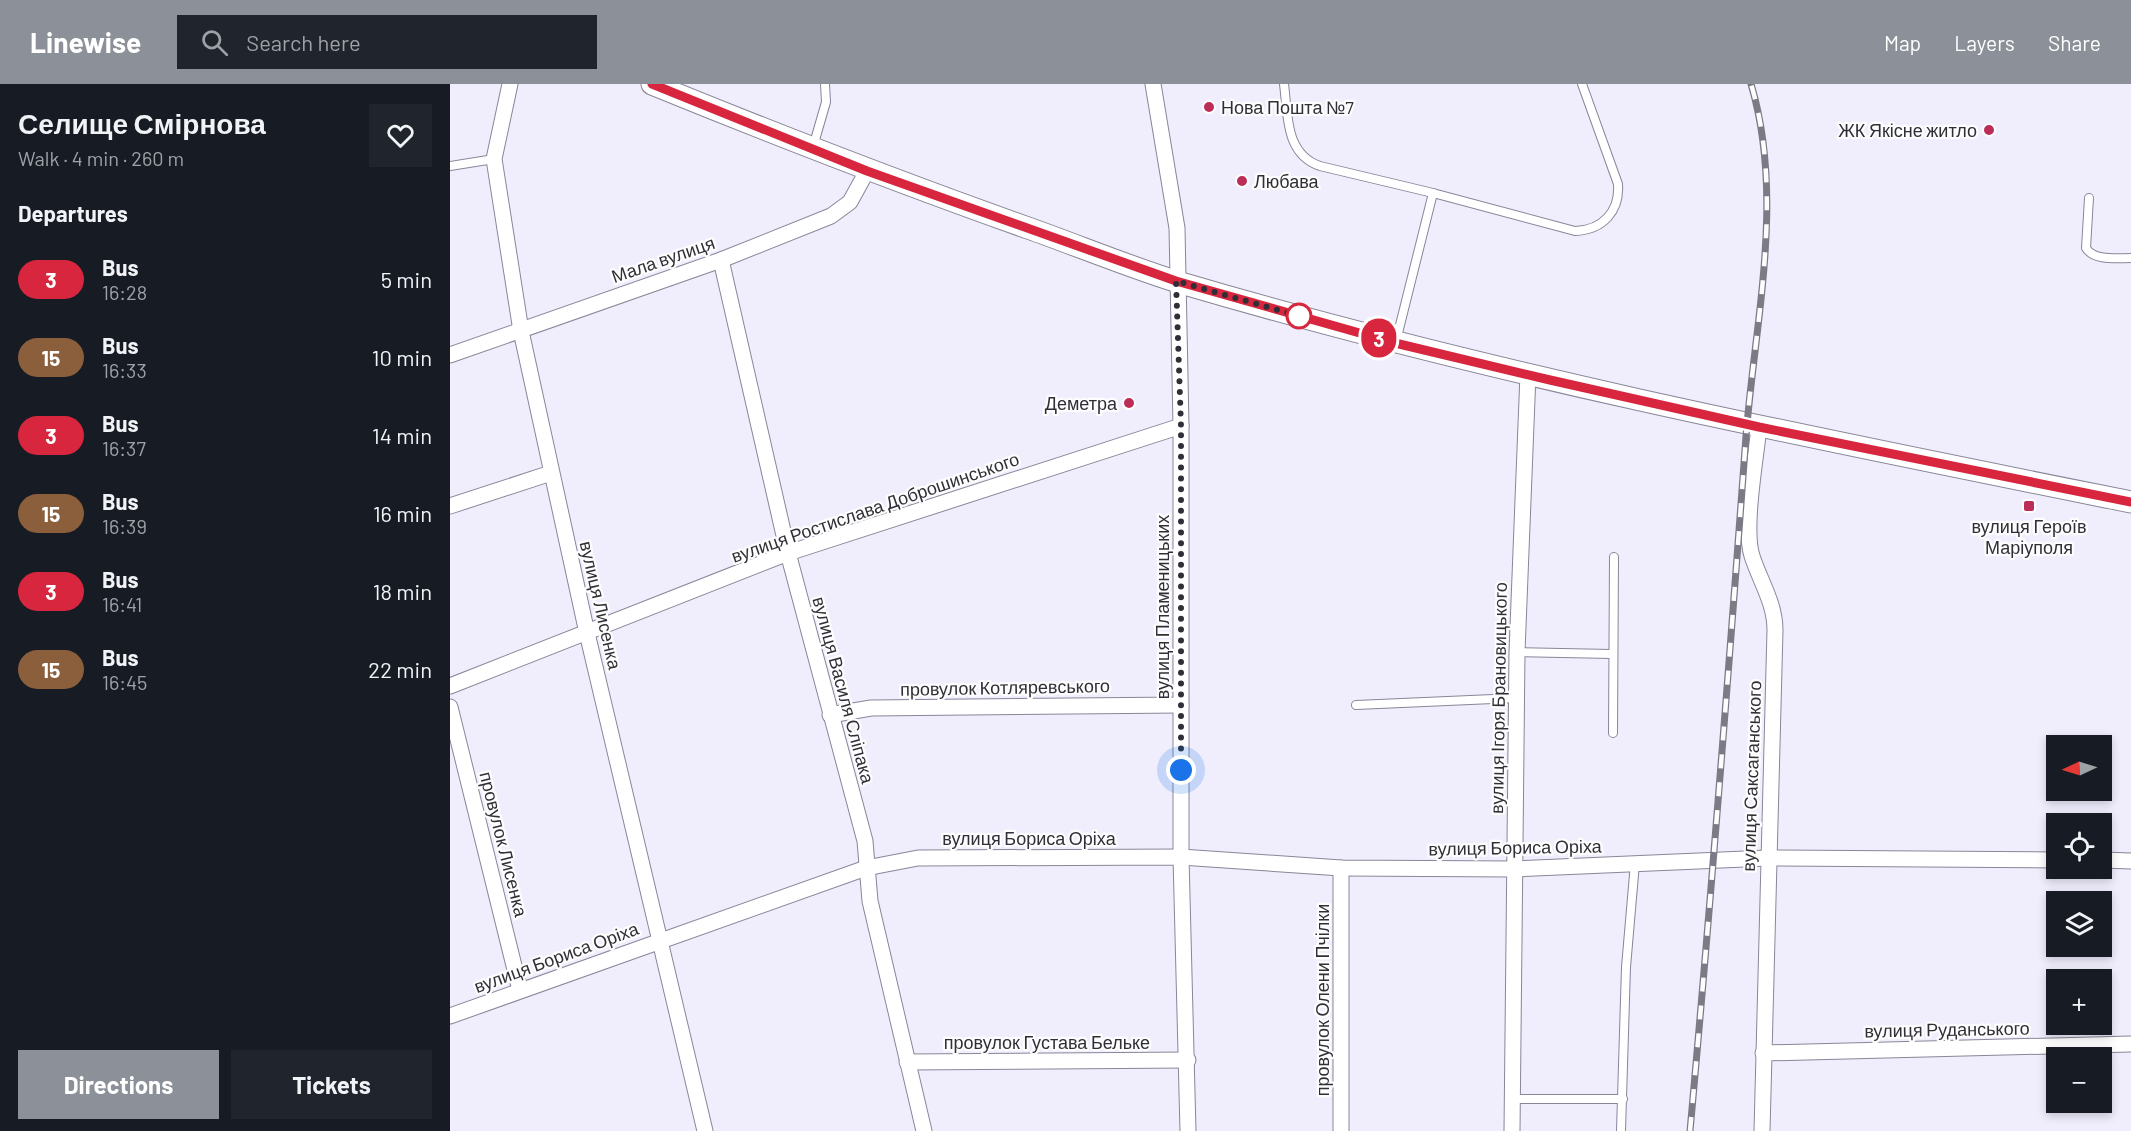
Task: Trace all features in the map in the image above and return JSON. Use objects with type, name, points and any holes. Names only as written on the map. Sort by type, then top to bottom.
[{"type":"street","name":"вулиця Лисенка","points":[[510,84],[494,159],[521,331],[551,473],[658,940],[705,1131]]},
{"type":"street","points":[[652,84],[867,171],[1176,281],[1395,343],[1759,427],[2131,502]]},
{"type":"street","name":"вулиця Пламеницьких","points":[[1153,84],[1177,228],[1176,281],[1181,426],[1181,857],[1188,1060],[1188,1131]]},
{"type":"street","name":"Мала вулиця","points":[[450,355],[721,260],[831,216],[850,202],[867,171]]},
{"type":"street","name":"вулиця Василя Сліпака","points":[[721,260],[788,553],[865,841],[870,902],[924,1131]]},
{"type":"street","name":"вулиця Ігоря Брановицького","points":[[1512,1131],[1516,698],[1528,374]]},
{"type":"street","name":"вулиця Ростислава Доброшинського","points":[[450,686],[788,553],[1181,426]]},
{"type":"street","name":"вулиця Саксаганського","points":[[1759,427],[1750,513],[1752,555],[1775,615],[1762,1131]]},
{"type":"street","points":[[450,506],[551,473]]},
{"type":"street","name":"провулок Котляревського","points":[[830,715],[872,708],[1181,705]]},
{"type":"street","name":"провулок Лисенка","points":[[450,707],[520,990]]},
{"type":"street","name":"вулиця Бориса Оріха","points":[[450,1016],[658,940],[866,868],[918,858],[1181,857],[1341,868],[1514,869],[1768,858]]},
{"type":"street","points":[[1768,858],[2046,860]]},
{"type":"street","points":[[2112,860],[2131,861]]},
{"type":"street","name":"провулок Олени Пчілки","points":[[1341,868],[1341,1131]]},
{"type":"street","name":"вулиця Руданського","points":[[1763,1053],[2131,1044]]},
{"type":"street","name":"провулок Густава Бельке","points":[[907,1062],[1188,1060]]},
{"type":"lane","points":[[813,148],[826,102],[825,84]]},
{"type":"lane","points":[[1284,84],[1291,138],[1304,158],[1320,166],[1433,193],[1568,230],[1590,230],[1603,223],[1616,206],[1618,184],[1582,84]]},
{"type":"lane","points":[[450,166],[494,159]]},
{"type":"lane","points":[[1395,343],[1433,193]]},
{"type":"lane","points":[[2088,198],[2086,248],[2088,252],[2099,257],[2131,258]]},
{"type":"lane","points":[[1613,733],[1614,557]]},
{"type":"lane","points":[[1517,652],[1612,654]]},
{"type":"lane","points":[[1356,705],[1516,698]]},
{"type":"lane","points":[[1621,1131],[1626,968],[1635,864]]},
{"type":"lane","points":[[1512,1099],[1623,1100]]},
{"type":"railway","points":[[1690,1131],[1720,784],[1746,436],[1765,260],[1766,171],[1761,127],[1751,84]]},
{"type":"bus line","name":"3","points":[[652,84],[867,171],[1176,281],[1395,343],[1759,427],[2131,502]]},
{"type":"place","name":"Нова Пошта №7","points":[[1209,107]]},
{"type":"place","name":"ЖК Якісне житло","points":[[1989,130]]},
{"type":"place","name":"Любава","points":[[1242,181]]},
{"type":"place","name":"Деметра","points":[[1129,403]]},
{"type":"place","name":"вулиця Героїв Маріуполя","points":[[2029,506]]},
{"type":"route","points":[[1181,770],[1181,426],[1176,281],[1299,316]]}]
